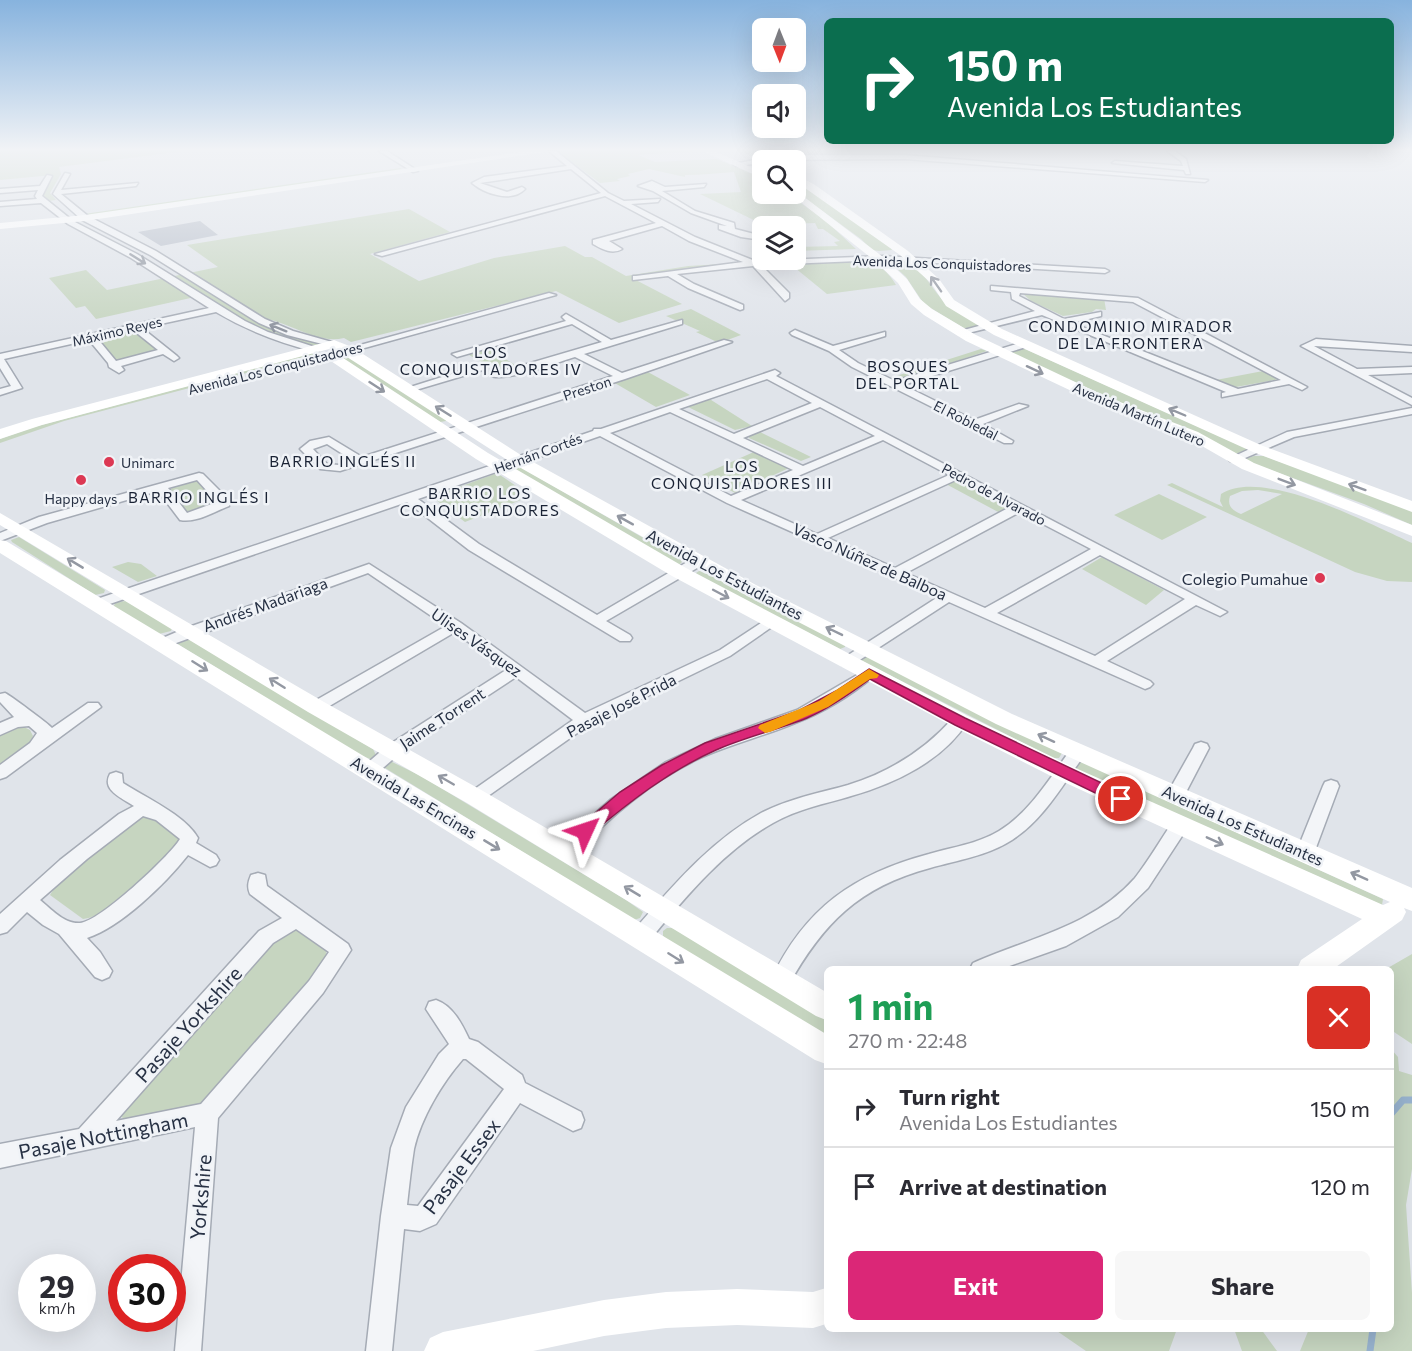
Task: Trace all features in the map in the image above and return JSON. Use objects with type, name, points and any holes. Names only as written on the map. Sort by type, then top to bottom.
[{"type":"street","name":"Avenida Los Estudiantes","points":[[67,214],[129,240],[153,253],[262,321],[331,350],[405,387],[457,429]]},
{"type":"street","name":"Avenida Los Estudiantes","points":[[71,214],[112,244],[252,330],[294,345],[331,350],[680,572],[772,622],[960,722],[1063,772],[1383,916]]},
{"type":"street","points":[[0,224],[93,214]]},
{"type":"street","points":[[379,254],[530,214]]},
{"type":"street","points":[[645,214],[662,224],[752,262]]},
{"type":"street","points":[[703,214],[721,222],[721,226],[752,236]]},
{"type":"street","name":"Avenida Martín Lutero","points":[[821,214],[903,281],[923,308],[985,345],[1126,410],[1193,435],[1234,459],[1412,531]]},
{"type":"street","name":"Avenida Martín Lutero","points":[[849,214],[907,256],[935,281],[950,303],[994,330],[1258,449],[1412,507]]},
{"type":"street","points":[[603,240],[662,224]]},
{"type":"street","points":[[112,244],[123,244],[129,240]]},
{"type":"street","name":"Avenida Los Conquistadores","points":[[806,256],[907,256],[1105,271]]},
{"type":"street","name":"Avenida Los Conquistadores","points":[[806,260],[875,256]]},
{"type":"street","name":"Avenida Los Conquistadores","points":[[752,258],[634,276],[752,263]]},
{"type":"street","points":[[761,270],[785,294],[785,298]]},
{"type":"street","points":[[669,273],[691,286],[740,307]]},
{"type":"street","points":[[994,288],[1134,300],[1302,387]]},
{"type":"street","points":[[1017,291],[1014,293],[1015,297],[1046,314],[1230,394],[1291,381]]},
{"type":"street","name":"Avenida Los Conquistadores","points":[[0,434],[37,422],[552,295]]},
{"type":"street","name":"Máximo Reyes","points":[[0,359],[235,304]]},
{"type":"street","points":[[967,335],[994,330],[1046,314]]},
{"type":"street","points":[[1063,322],[1098,314]]},
{"type":"street","points":[[457,354],[568,319],[610,343]]},
{"type":"street","points":[[494,375],[506,375],[680,322]]},
{"type":"street","points":[[135,327],[174,358]]},
{"type":"street","name":"El Robledal","points":[[795,333],[832,349],[883,379],[1008,441]]},
{"type":"street","points":[[832,349],[882,334]]},
{"type":"street","points":[[91,337],[115,368],[165,351]]},
{"type":"street","name":"Preston","points":[[360,461],[726,342]]},
{"type":"street","points":[[1412,349],[1316,342],[1307,344],[1306,347],[1412,402]]},
{"type":"street","points":[[883,379],[985,345]]},
{"type":"street","points":[[895,384],[1023,345]]},
{"type":"street","name":"Avenida Los Conquistadores","points":[[0,445],[98,413],[331,350]]},
{"type":"street","points":[[445,350],[457,354],[505,382]]},
{"type":"street","points":[[577,354],[621,377]]},
{"type":"street","points":[[0,359],[17,388],[0,392]]},
{"type":"street","points":[[405,387],[476,366]]},
{"type":"street","points":[[1358,372],[1412,370]]},
{"type":"street","name":"Pedro de Alvarado","points":[[771,374],[820,403],[1220,612]]},
{"type":"street","name":"Hernán Cortés","points":[[96,603],[771,374]]},
{"type":"street","points":[[1371,379],[1402,389],[1412,395]]},
{"type":"street","points":[[734,438],[820,403]]},
{"type":"street","points":[[974,424],[1023,406]]},
{"type":"street","points":[[669,408],[802,470]]},
{"type":"street","points":[[1234,459],[1291,434],[1412,411]]},
{"type":"street","name":"Vasco Núñez de Balboa","points":[[598,431],[731,500],[1145,684]]},
{"type":"street","points":[[731,500],[884,436]]},
{"type":"street","name":"Avenida Los Estudiantes","points":[[509,463],[1004,719],[1412,901]]},
{"type":"street","points":[[818,538],[958,475]]},
{"type":"street","points":[[0,537],[19,529],[160,487],[199,476],[225,504],[193,517],[184,517],[160,487]]},
{"type":"street","points":[[408,497],[474,547],[625,638]]},
{"type":"street","points":[[895,573],[1020,507]]},
{"type":"street","name":"Avenida Las Encinas","points":[[0,518],[316,707],[475,797],[824,1006]]},
{"type":"street","name":"Avenida Las Encinas","points":[[0,545],[824,1049]]},
{"type":"street","points":[[986,613],[1099,550]]},
{"type":"street","points":[[596,621],[699,561]]},
{"type":"street","name":"Ulises Vásquez","points":[[367,567],[456,626],[584,720]]},
{"type":"street","name":"Andrés Madariaga","points":[[163,643],[367,567]]},
{"type":"street","points":[[847,662],[949,596]]},
{"type":"street","points":[[1096,662],[1195,599]]},
{"type":"street","name":"Pasaje José Prida","points":[[475,797],[584,720],[725,653],[772,622]]},
{"type":"street","points":[[316,707],[456,626]]},
{"type":"street","name":"Jaime Torrent","points":[[370,770],[393,750],[516,670]]},
{"type":"street","points":[[566,851],[605,813],[668,768],[722,742],[803,714],[841,694],[869,673]]},
{"type":"street","points":[[5,698],[20,713],[45,729],[45,734],[36,747]]},
{"type":"street","points":[[0,772],[93,706]]},
{"type":"street","points":[[0,730],[14,722],[32,720]]},
{"type":"street","points":[[641,936],[718,854],[750,829],[788,808],[854,789],[895,773],[926,754],[960,722]]},
{"type":"street","points":[[1175,796],[1201,748]]},
{"type":"street","points":[[781,980],[817,923],[840,900],[876,879],[994,842],[1029,817],[1077,753]]},
{"type":"street","points":[[67,930],[81,930],[98,925],[156,877],[187,846],[189,838],[183,831],[117,787],[116,778]]},
{"type":"street","points":[[1305,853],[1330,786]]},
{"type":"street","points":[[0,926],[79,855],[124,820],[139,811],[153,811]]},
{"type":"street","points":[[987,966],[1059,940],[1111,911],[1141,883],[1180,825]]},
{"type":"street","points":[[187,846],[210,860]]},
{"type":"street","points":[[207,1114],[316,987],[341,950],[257,889],[258,880]]},
{"type":"street","points":[[27,900],[67,930],[93,957],[102,971]]},
{"type":"street","points":[[1315,966],[1383,916],[1412,901]]},
{"type":"street","name":"Pasaje Yorkshire","points":[[86,1138],[266,937],[297,919]]},
{"type":"street","points":[[436,1010],[451,1027],[461,1049],[470,1049],[494,1066],[514,1082],[515,1089],[573,1120]]},
{"type":"street","name":"Pasaje Essex","points":[[379,1351],[393,1216],[403,1148],[409,1127],[447,1061],[454,1052],[461,1049]]},
{"type":"street","name":"Pasaje Essex","points":[[393,1216],[420,1219],[427,1215],[504,1108],[515,1089]]},
{"type":"street","name":"Pasaje Nottingham","points":[[0,1156],[207,1114]]},
{"type":"street","name":"Yorkshire","points":[[188,1351],[207,1114]]},
{"type":"street","points":[[443,1351],[604,1318],[666,1310],[737,1307],[813,1310],[824,1307]]},
{"type":"green space","points":[[378,214],[418,214],[450,232],[370,254],[419,281],[494,258],[565,246],[585,257],[592,257],[626,276],[688,266],[738,263],[632,278],[682,304],[619,323],[556,291],[351,342],[344,338],[320,338],[275,321],[254,320],[285,334],[320,344],[313,347],[247,323],[204,295],[96,319],[85,306],[76,308],[49,278],[86,270],[107,290],[218,267],[187,245]]},
{"type":"green space","points":[[741,214],[816,214],[856,249],[806,251],[806,247],[838,246],[834,242],[840,241],[823,229],[818,229],[815,223],[806,223],[806,216],[752,216],[752,219]]},
{"type":"green space","points":[[827,214],[844,214],[892,250],[872,250]]},
{"type":"green space","points":[[864,260],[883,269],[896,285],[827,294],[798,270],[806,270],[806,262]]},
{"type":"green space","points":[[903,261],[923,274],[948,305],[982,326],[967,330],[924,304],[906,277],[893,265],[895,262]]},
{"type":"green space","points":[[1021,292],[1104,298],[1106,310],[1096,309],[1092,312],[1063,316],[1031,301]]},
{"type":"green space","points":[[691,309],[741,335],[719,343],[696,332],[700,331],[666,316]]},
{"type":"green space","points":[[134,331],[160,351],[117,362],[96,339]]},
{"type":"green space","name":"LOS CONQUISTADORES IV","points":[[487,348],[517,366],[498,371],[469,355],[470,352]]},
{"type":"green space","points":[[981,349],[987,351],[899,380],[893,377]]},
{"type":"green space","points":[[1025,349],[1248,449],[1236,454],[1195,432],[1128,406],[1009,353]]},
{"type":"green space","points":[[311,353],[315,355],[64,421],[0,443],[0,439],[34,427]]},
{"type":"green space","points":[[343,353],[446,421],[440,422],[335,356]]},
{"type":"green space","points":[[646,371],[690,395],[656,407],[613,382]]},
{"type":"green space","points":[[1263,371],[1280,379],[1236,387],[1216,380]]},
{"type":"green space","points":[[708,398],[752,426],[735,430],[686,406]]},
{"type":"green space","points":[[758,431],[811,457],[801,461],[749,438],[749,435]]},
{"type":"green space","name":"LOS CONQUISTADORES III","points":[[756,451],[789,468],[735,493],[702,475]]},
{"type":"green space","points":[[1254,456],[1264,456],[1412,509],[1412,525],[1364,504],[1243,460]]},
{"type":"green space","points":[[515,464],[682,562],[679,565],[514,471],[510,465]]},
{"type":"green space","name":"BARRIO LOS CONQUISTADORES","points":[[497,473],[531,496],[465,522],[432,497]]},
{"type":"green space","points":[[957,477],[1014,507],[1000,513],[944,483]]},
{"type":"green space","points":[[199,480],[219,504],[188,515],[169,491],[173,487]]},
{"type":"green space","points":[[1172,483],[1223,507],[1220,501],[1221,494],[1240,488],[1263,488],[1316,501],[1344,512],[1412,543],[1412,582],[1387,581],[1355,572],[1167,485]],"holes":[[[1258,490],[1282,494],[1241,514],[1233,509],[1229,502],[1230,496],[1242,491]]]},
{"type":"green space","points":[[1159,494],[1207,517],[1162,540],[1114,515]]},
{"type":"green space","points":[[19,537],[105,590],[104,593],[95,595],[12,542],[11,540]]},
{"type":"green space","points":[[1102,557],[1164,590],[1146,605],[1082,569]]},
{"type":"green space","points":[[128,562],[141,564],[157,576],[138,582],[112,567]]},
{"type":"green space","points":[[704,571],[845,643],[845,647],[840,649],[697,576],[696,573]]},
{"type":"green space","points":[[126,601],[172,628],[171,631],[159,634],[113,607],[116,602]]},
{"type":"green space","points":[[185,637],[373,749],[375,757],[370,759],[360,755],[176,643]]},
{"type":"green space","points":[[864,655],[1062,753],[1059,758],[1053,758],[862,661],[861,657]]},
{"type":"green space","points":[[24,727],[30,730],[33,736],[30,742],[0,764],[0,736],[11,728]]},
{"type":"green space","points":[[390,761],[421,776],[626,900],[643,912],[640,918],[634,920],[385,768],[385,764]]},
{"type":"green space","points":[[1080,761],[1383,899],[1382,905],[1078,770],[1074,763]]},
{"type":"green space","points":[[139,816],[153,817],[178,836],[182,845],[121,900],[95,916],[83,919],[50,895],[60,879]]},
{"type":"green space","points":[[672,928],[687,935],[824,1016],[824,1035],[666,939],[663,931]]},
{"type":"green space","points":[[297,930],[327,947],[325,961],[200,1106],[134,1118],[123,1118],[119,1115],[278,936]]},
{"type":"green space","points":[[1412,954],[1412,1044],[1394,1032],[1394,966],[1391,966]]},
{"type":"green space","points":[[1394,1052],[1398,1057],[1399,1071],[1412,1075],[1412,1169],[1406,1205],[1412,1293],[1412,1351],[1300,1351],[1308,1332],[1394,1332]]},
{"type":"green space","points":[[1058,1332],[1176,1332],[1169,1351],[1086,1351]]},
{"type":"green space","points":[[1235,1332],[1263,1332],[1277,1351],[1242,1351]]},
{"type":"building","points":[[200,221],[218,235],[161,246],[138,232]]},
{"type":"waterway","points":[[1394,1110],[1403,1100],[1412,1100]]},
{"type":"waterway","points":[[1370,1351],[1373,1332]]},
{"type":"slow traffic","points":[[765,728],[824,704],[869,673],[872,675]]},
{"type":"place","name":"Unimarc","points":[[109,462]]},
{"type":"place","name":"Happy days","points":[[81,480]]},
{"type":"place","name":"Colegio Pumahue","points":[[1320,578]]},
{"type":"district","name":"CONDOMINIO MIRADOR DE LA FRONTERA","points":[[1131,334]]},
{"type":"district","name":"LOS CONQUISTADORES IV","points":[[491,360]]},
{"type":"district","name":"BOSQUES DEL PORTAL","points":[[908,374]]},
{"type":"district","name":"BARRIO INGLÉS II","points":[[343,461]]},
{"type":"district","name":"LOS CONQUISTADORES III","points":[[742,474]]},
{"type":"district","name":"BARRIO INGLÉS I","points":[[199,497]]},
{"type":"district","name":"BARRIO LOS CONQUISTADORES","points":[[480,502]]},
{"type":"route","points":[[585,831],[626,796],[668,768],[733,738],[803,714],[841,694],[869,673],[960,722],[1121,799]]}]
